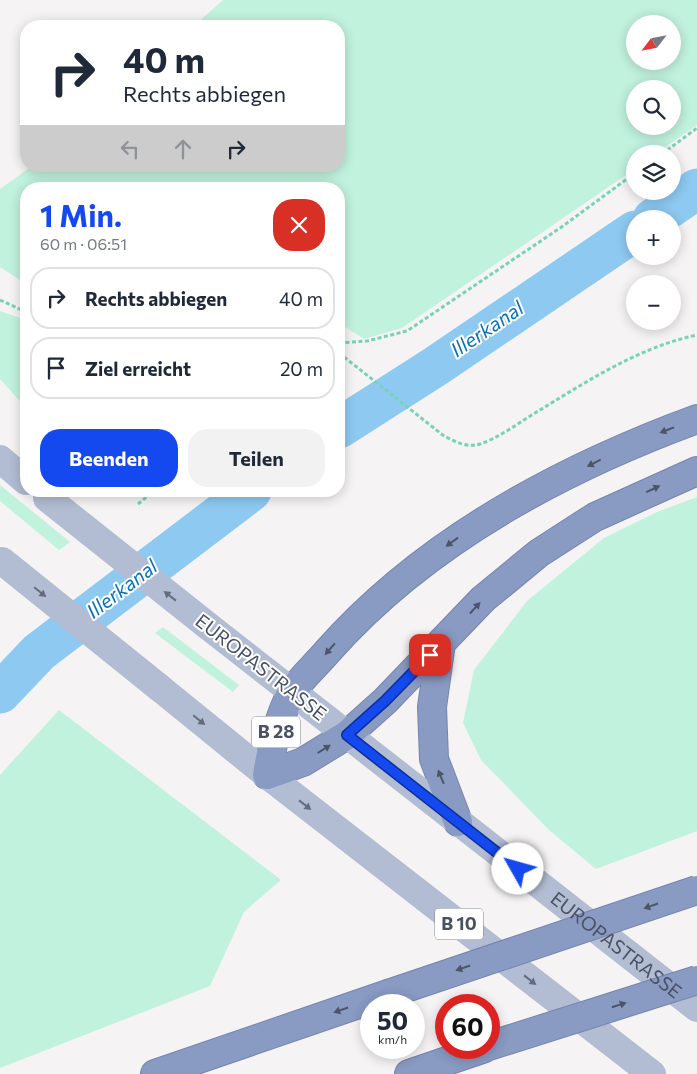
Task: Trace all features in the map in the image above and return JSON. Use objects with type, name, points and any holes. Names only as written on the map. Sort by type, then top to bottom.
[{"type":"highway","points":[[293,692],[345,632],[389,590],[456,538],[548,485],[638,441],[697,419]]},
{"type":"highway","points":[[267,775],[302,762],[347,735],[385,701],[483,599],[539,554],[595,517],[697,470]]},
{"type":"highway","points":[[441,643],[432,707],[434,759],[458,822]]},
{"type":"highway","name":"B 28","points":[[267,775],[273,738],[293,692]]},
{"type":"highway","name":"B 10","points":[[155,1074],[697,890]]},
{"type":"highway","points":[[500,1043],[697,980]]},
{"type":"highway","points":[[409,1074],[450,1059]]},
{"type":"main road","name":"EUROPASTRASSE","points":[[0,458],[20,475]]},
{"type":"main road","name":"EUROPASTRASSE","points":[[46,497],[697,1008]]},
{"type":"main road","name":"B 10","points":[[1,560],[267,775],[652,1074]]},
{"type":"path","points":[[674,145],[697,128]]},
{"type":"path","points":[[345,343],[367,341],[407,331],[563,226],[626,180]]},
{"type":"path","points":[[0,300],[20,309]]},
{"type":"path","points":[[345,359],[444,436],[460,445],[479,444],[602,373],[645,352],[697,335]]},
{"type":"path","points":[[138,504],[147,497]]},
{"type":"green space","points":[[223,0],[697,0],[697,125],[669,145],[626,145],[626,175],[402,328],[364,339],[345,327],[345,182],[20,182],[20,280],[0,267],[0,189],[24,172],[345,172],[345,20],[201,20]]},
{"type":"green space","points":[[0,311],[20,318],[20,401],[0,379]]},
{"type":"green space","points":[[0,485],[70,542],[59,550],[0,501]]},
{"type":"green space","points":[[697,497],[697,831],[596,869],[549,830],[481,760],[463,723],[474,670],[527,601],[604,538],[657,512]]},
{"type":"green space","points":[[163,627],[239,685],[233,692],[155,633]]},
{"type":"green space","points":[[59,710],[281,880],[244,912],[210,986],[0,1068],[0,775]]},
{"type":"waterway","name":"Illerkanal","points":[[666,210],[697,189]]},
{"type":"waterway","name":"Illerkanal","points":[[345,424],[436,366],[626,237]]},
{"type":"waterway","name":"Illerkanal","points":[[0,693],[39,652],[243,497]]},
{"type":"route","points":[[430,655],[385,701],[347,735],[518,869]]}]
